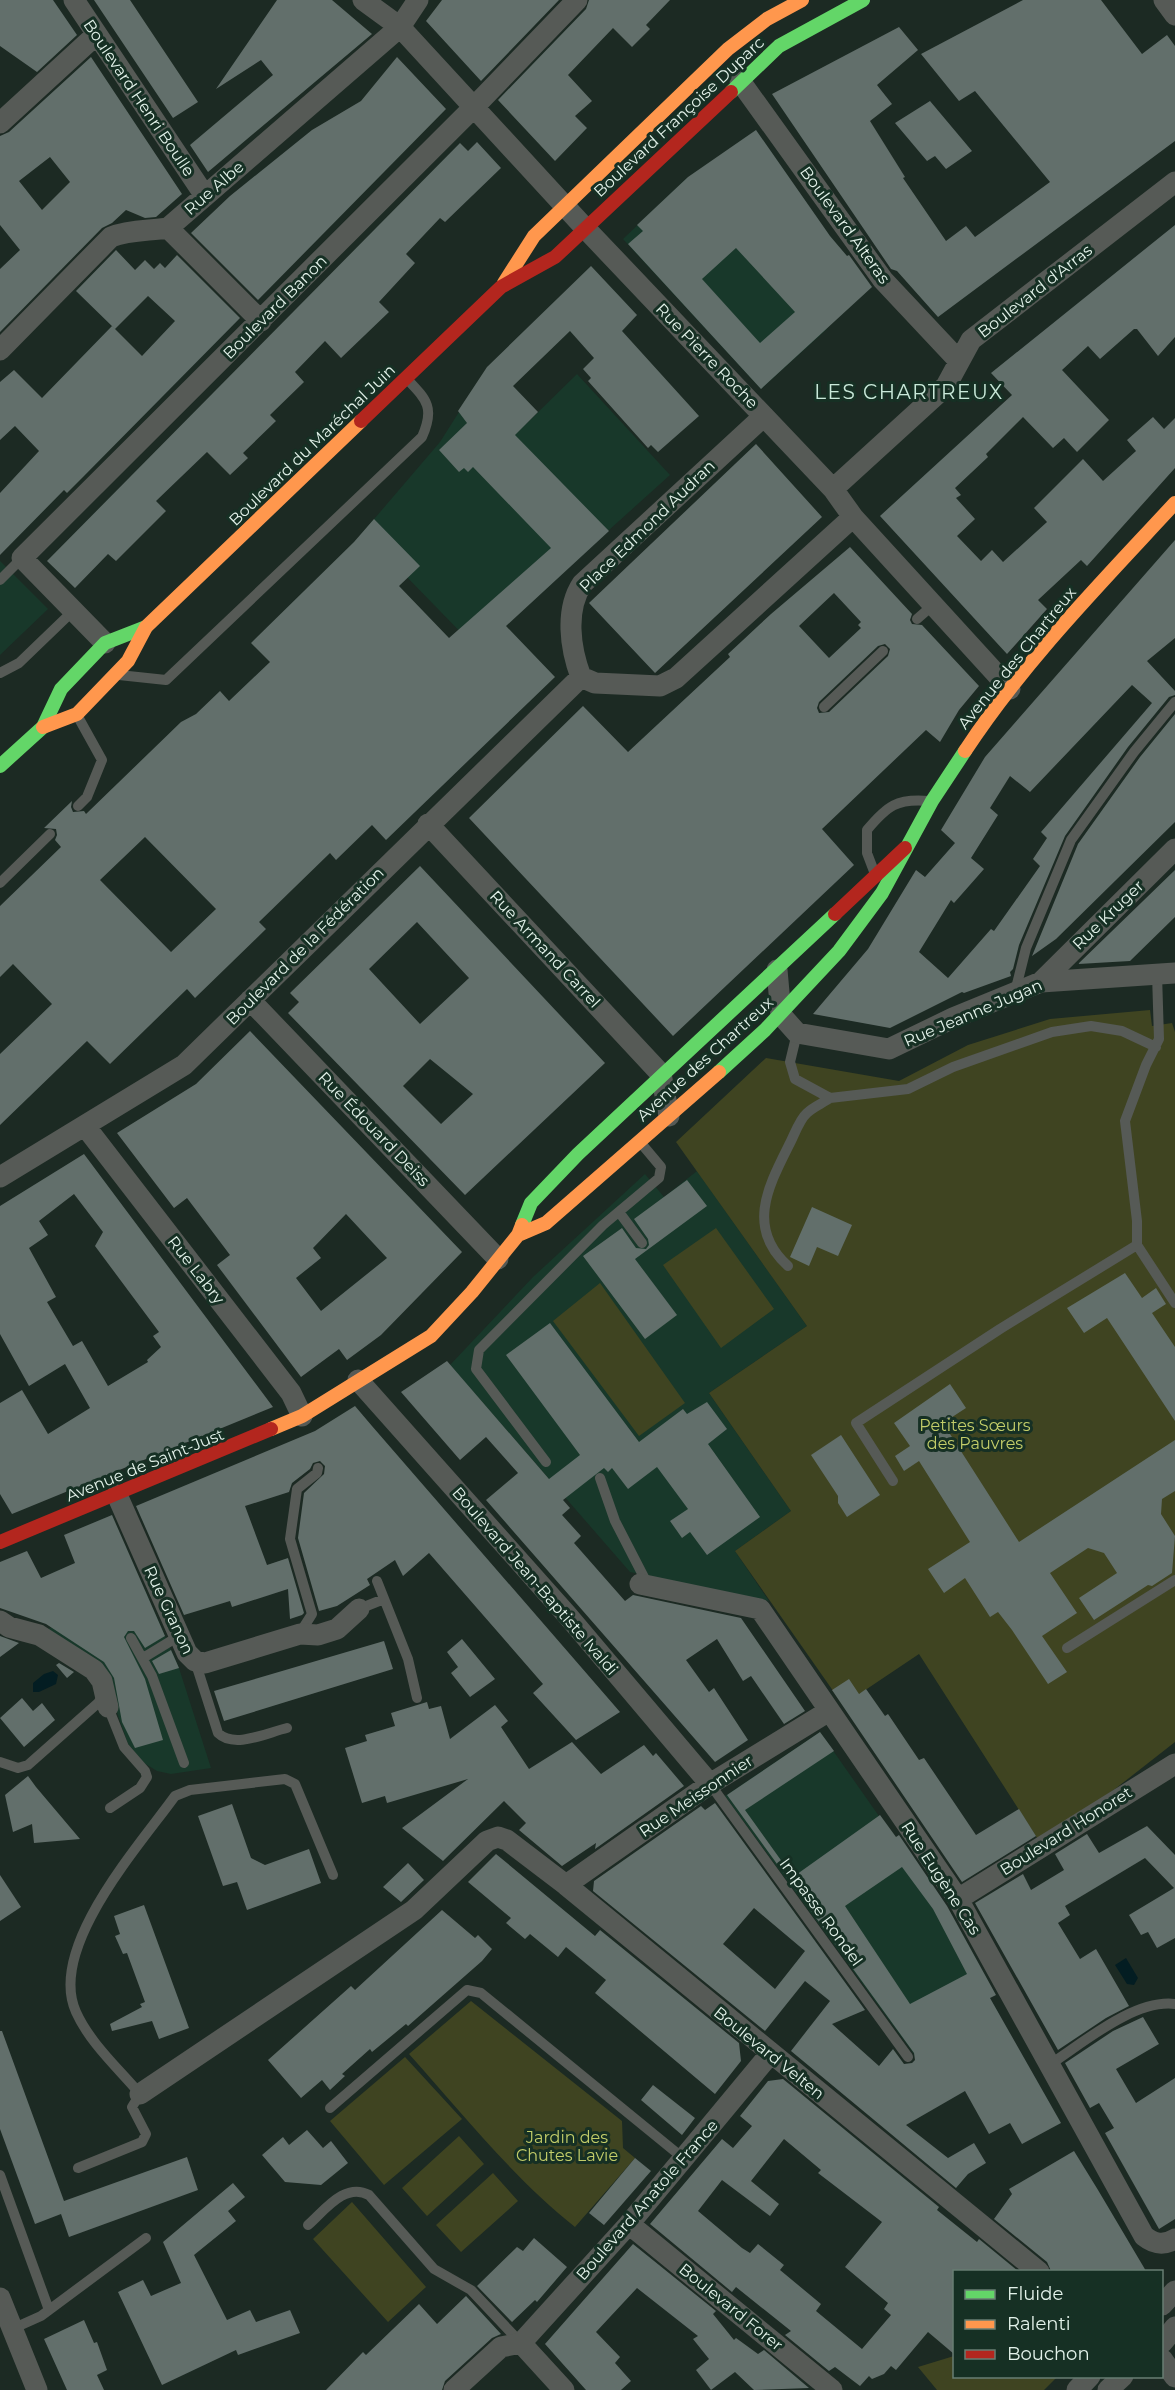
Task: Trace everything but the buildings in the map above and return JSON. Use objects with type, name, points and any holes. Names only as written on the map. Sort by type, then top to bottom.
[{"type":"street","name":"Boulevard Henri Boulle","points":[[74,0],[205,196]]},
{"type":"street","name":"Rue Pierre Roche","points":[[363,0],[400,27],[585,228],[833,489],[853,517],[1010,689]]},
{"type":"street","name":"Rue Albe","points":[[0,350],[111,237],[126,231],[140,232],[168,228],[400,27],[417,0]]},
{"type":"street","name":"Boulevard Banon","points":[[22,558],[474,107],[577,0]]},
{"type":"street","name":"Boulevard Françoise Duparc","points":[[565,206],[744,35],[802,0]]},
{"type":"street","name":"Boulevard Françoise Duparc","points":[[585,228],[779,46],[863,0]]},
{"type":"street","points":[[1164,0],[1175,15]]},
{"type":"street","points":[[0,123],[97,34]]},
{"type":"street","name":"Boulevard Alteras","points":[[740,81],[883,280],[959,362]]},
{"type":"street","name":"Boulevard d'Arras","points":[[833,489],[946,386],[971,340],[1175,182]]},
{"type":"street","name":"Boulevard du Maréchal Juin","points":[[0,766],[43,727],[77,714],[128,661],[146,627],[501,287],[534,236],[565,206]]},
{"type":"street","points":[[168,228],[261,321]]},
{"type":"street","name":"Boulevard du Maréchal Juin","points":[[501,287],[555,257],[585,228]]},
{"type":"street","name":"Place Edmond Audran","points":[[581,677],[575,661],[571,608],[574,596],[582,584],[764,416]]},
{"type":"street","name":"Avenue des Chartreux","points":[[518,1235],[546,1223],[730,1063],[780,1015],[852,935],[882,893],[932,801],[967,747],[1010,689],[1085,601],[1175,503]]},
{"type":"street","points":[[581,677],[595,683],[660,686],[676,678],[853,517]]},
{"type":"street","points":[[22,558],[105,644]]},
{"type":"street","name":"Boulevard du Maréchal Juin","points":[[43,727],[61,689],[105,644],[146,627]]},
{"type":"street","name":"Boulevard de la Fédération","points":[[0,1177],[184,1065],[428,824],[581,677]]},
{"type":"street","name":"Rue Armand Carrel","points":[[428,824],[662,1074]]},
{"type":"street","name":"Avenue des Chartreux","points":[[302,1416],[431,1336],[518,1235],[531,1203],[662,1074],[777,970],[875,874],[905,848]]},
{"type":"street","name":"Rue Kruger","points":[[1041,982],[1175,849]]},
{"type":"street","points":[[777,970],[780,1015],[797,1033]]},
{"type":"street","name":"Rue Jeanne Jugan","points":[[797,1033],[889,1049],[953,1018],[1041,982],[1166,973]]},
{"type":"street","name":"Rue Édouard Deiss","points":[[250,1000],[498,1258]]},
{"type":"street","points":[[662,1074],[669,1116]]},
{"type":"street","name":"Rue Labry","points":[[85,1126],[291,1393],[302,1416]]},
{"type":"street","name":"Boulevard Jean-Baptiste Ivaldi","points":[[358,1380],[568,1616],[710,1784]]},
{"type":"street","name":"Avenue de Saint-Just","points":[[2,1537],[117,1495],[302,1416]]},
{"type":"street","name":"Rue Granon","points":[[117,1495],[179,1636],[187,1653],[195,1661],[205,1663],[300,1634],[318,1635],[337,1629],[359,1609]]},
{"type":"street","name":"Rue Eugène Cas","points":[[644,1585],[760,1609],[957,1899],[1144,2236],[1152,2243],[1162,2244],[1175,2239]]},
{"type":"street","points":[[0,1621],[9,1627],[39,1635],[94,1670],[102,1681],[106,1701]]},
{"type":"street","name":"Rue Meissonnier","points":[[566,1885],[710,1784],[829,1711]]},
{"type":"street","name":"Boulevard Honoret","points":[[957,1899],[1175,1764]]},
{"type":"street","name":"Boulevard Velten","points":[[140,2094],[414,1910],[487,1841],[498,1838],[507,1840],[566,1885],[770,2054],[1038,2270]]},
{"type":"street","name":"Boulevard Anatole France","points":[[521,2343],[629,2224],[770,2054]]},
{"type":"street","name":"Boulevard Forer","points":[[629,2224],[832,2390]]},
{"type":"street","points":[[1163,2303],[1175,2291]]},
{"type":"street","points":[[0,2298],[37,2390]]},
{"type":"street","points":[[1163,2341],[1175,2327]]},
{"type":"street","points":[[454,2390],[501,2347],[521,2343],[564,2390]]},
{"type":"street","points":[[1163,2362],[1175,2378]]},
{"type":"street","points":[[1077,2390],[1088,2378]]},
{"type":"street","points":[[1108,2390],[1121,2378]]},
{"type":"lane","points":[[116,675],[166,680],[422,437],[429,420],[426,400],[406,378]]},
{"type":"lane","points":[[0,580],[22,558]]},
{"type":"lane","points":[[917,619],[933,605]]},
{"type":"lane","points":[[0,673],[19,663],[73,611]]},
{"type":"lane","points":[[824,707],[883,651]]},
{"type":"lane","points":[[1015,993],[1026,948],[1071,840],[1134,752],[1175,702]]},
{"type":"lane","points":[[77,714],[102,760],[87,797],[78,806]]},
{"type":"lane","points":[[875,874],[867,853],[867,830],[884,809],[908,799],[932,801]]},
{"type":"lane","points":[[0,883],[50,834]]},
{"type":"lane","points":[[1166,973],[1156,1047],[1146,1065],[1125,1121],[1137,1221],[1137,1245],[1175,1303]]},
{"type":"lane","points":[[788,1266],[766,1239],[767,1189],[805,1114],[830,1098],[908,1089],[953,1067],[1052,1032],[1090,1026],[1122,1031],[1156,1047]]},
{"type":"lane","points":[[797,1033],[790,1062],[795,1079],[830,1098]]},
{"type":"lane","points":[[546,1462],[476,1369],[479,1350],[619,1212],[659,1178],[661,1167],[639,1142]]},
{"type":"lane","points":[[619,1212],[642,1243]]},
{"type":"lane","points":[[893,1481],[856,1423],[1000,1329],[1137,1245]]},
{"type":"lane","points":[[300,1634],[312,1614],[290,1539],[290,1527],[297,1489],[317,1473],[318,1468]]},
{"type":"lane","points":[[600,1478],[615,1521],[644,1585]]},
{"type":"lane","points":[[1067,1648],[1175,1580]]},
{"type":"lane","points":[[377,1581],[408,1659],[417,1698]]},
{"type":"lane","points":[[359,1609],[384,1599]]},
{"type":"lane","points":[[142,1658],[179,1636]]},
{"type":"lane","points":[[131,1638],[152,1676],[184,1763]]},
{"type":"lane","points":[[195,1661],[218,1733],[225,1740],[235,1741],[287,1728]]},
{"type":"lane","points":[[0,1762],[18,1768],[28,1765],[98,1703],[106,1701],[120,1739],[134,1760],[145,1771],[147,1777],[140,1788],[110,1808]]},
{"type":"lane","points":[[78,2168],[142,2142],[146,2134],[132,2107],[140,2094],[88,2034],[75,2010],[69,1983],[73,1960],[81,1933],[96,1907],[175,1796],[190,1790],[285,1779],[295,1784],[333,1875]]},
{"type":"lane","name":"Impasse Rondel","points":[[710,1784],[908,2057]]},
{"type":"lane","points":[[330,2108],[467,1990],[481,1993],[683,2158]]},
{"type":"lane","points":[[1049,2065],[1140,2008],[1162,2003],[1175,2004]]},
{"type":"lane","points":[[0,2175],[49,2310]]},
{"type":"lane","points":[[308,2225],[344,2193],[360,2190],[369,2194],[434,2269],[471,2290],[521,2343]]},
{"type":"lane","points":[[12,2329],[49,2310],[146,2238]]},
{"type":"shaded area","points":[[687,178],[827,329],[761,389],[623,239]]},
{"type":"shaded area","points":[[577,374],[670,475],[477,649],[363,532],[440,442],[459,412],[518,417],[526,424]]},
{"type":"shaded area","points":[[0,561],[48,609],[0,655]]},
{"type":"shaded area","points":[[697,1171],[807,1326],[709,1393],[791,1511],[735,1551],[769,1601],[630,1572],[450,1365],[533,1277],[645,1174],[664,1197]]},
{"type":"shaded area","points":[[144,1588],[179,1668],[211,1768],[171,1774],[157,1771],[144,1763],[128,1744],[115,1707],[43,1631]]},
{"type":"shaded area","points":[[820,1732],[881,1819],[998,2012],[917,2058],[725,1796]]},
{"type":"green space","name":"Petites Sœurs des Pauvres","points":[[1150,1010],[1152,1026],[1172,1023],[1175,1032],[1175,1742],[1115,1789],[1039,1841],[919,1654],[843,1705],[735,1551],[791,1511],[709,1393],[807,1326],[676,1142],[766,1058],[899,1081],[968,1045],[1050,1019]]},
{"type":"green space","points":[[716,1228],[774,1309],[721,1348],[663,1265]]},
{"type":"green space","points":[[600,1283],[685,1403],[639,1436],[553,1321]]},
{"type":"green space","name":"Jardin des Chutes Lavie","points":[[471,2001],[622,2121],[623,2148],[635,2158],[575,2227],[530,2188],[409,2054]]},
{"type":"green space","points":[[405,2057],[462,2119],[384,2185],[330,2121]]},
{"type":"green space","points":[[459,2136],[484,2164],[427,2216],[402,2188]]},
{"type":"green space","points":[[493,2173],[518,2201],[461,2252],[436,2225]]},
{"type":"green space","points":[[352,2202],[426,2287],[388,2322],[313,2239]]},
{"type":"green space","points":[[953,2356],[953,2378],[1056,2378],[1044,2390],[937,2390],[918,2367]]},
{"type":"water","points":[[53,1671],[58,1675],[56,1684],[39,1692],[33,1692],[33,1683],[44,1674]]},
{"type":"water","points":[[1126,1958],[1138,1978],[1134,1985],[1127,1984],[1115,1965]]},
{"type":"traffic: fast","points":[[731,92],[779,46],[863,0]]},
{"type":"traffic: fast","points":[[0,766],[43,727],[61,689],[105,643],[146,627]]},
{"type":"traffic: fast","points":[[719,1072],[765,1030],[839,951],[882,893],[932,801],[965,751]]},
{"type":"traffic: fast","points":[[522,1225],[531,1203],[578,1154],[835,914]]},
{"type":"traffic: slow","points":[[504,283],[534,236],[728,49],[767,19],[802,0]]},
{"type":"traffic: slow","points":[[43,727],[77,714],[128,661],[146,627],[361,421]]},
{"type":"traffic: slow","points":[[965,751],[1012,685],[1038,654],[1175,503]]},
{"type":"traffic: slow","points":[[518,1235],[546,1223],[719,1072]]},
{"type":"traffic: slow","points":[[271,1429],[302,1416],[431,1336],[472,1292],[518,1235],[522,1225]]},
{"type":"traffic: jam","points":[[361,421],[501,287],[555,257],[731,92]]},
{"type":"traffic: jam","points":[[835,914],[905,848]]},
{"type":"traffic: jam","points":[[0,1542],[271,1429]]},
{"type":"district","name":"LES CHARTREUX","points":[[909,392]]}]
